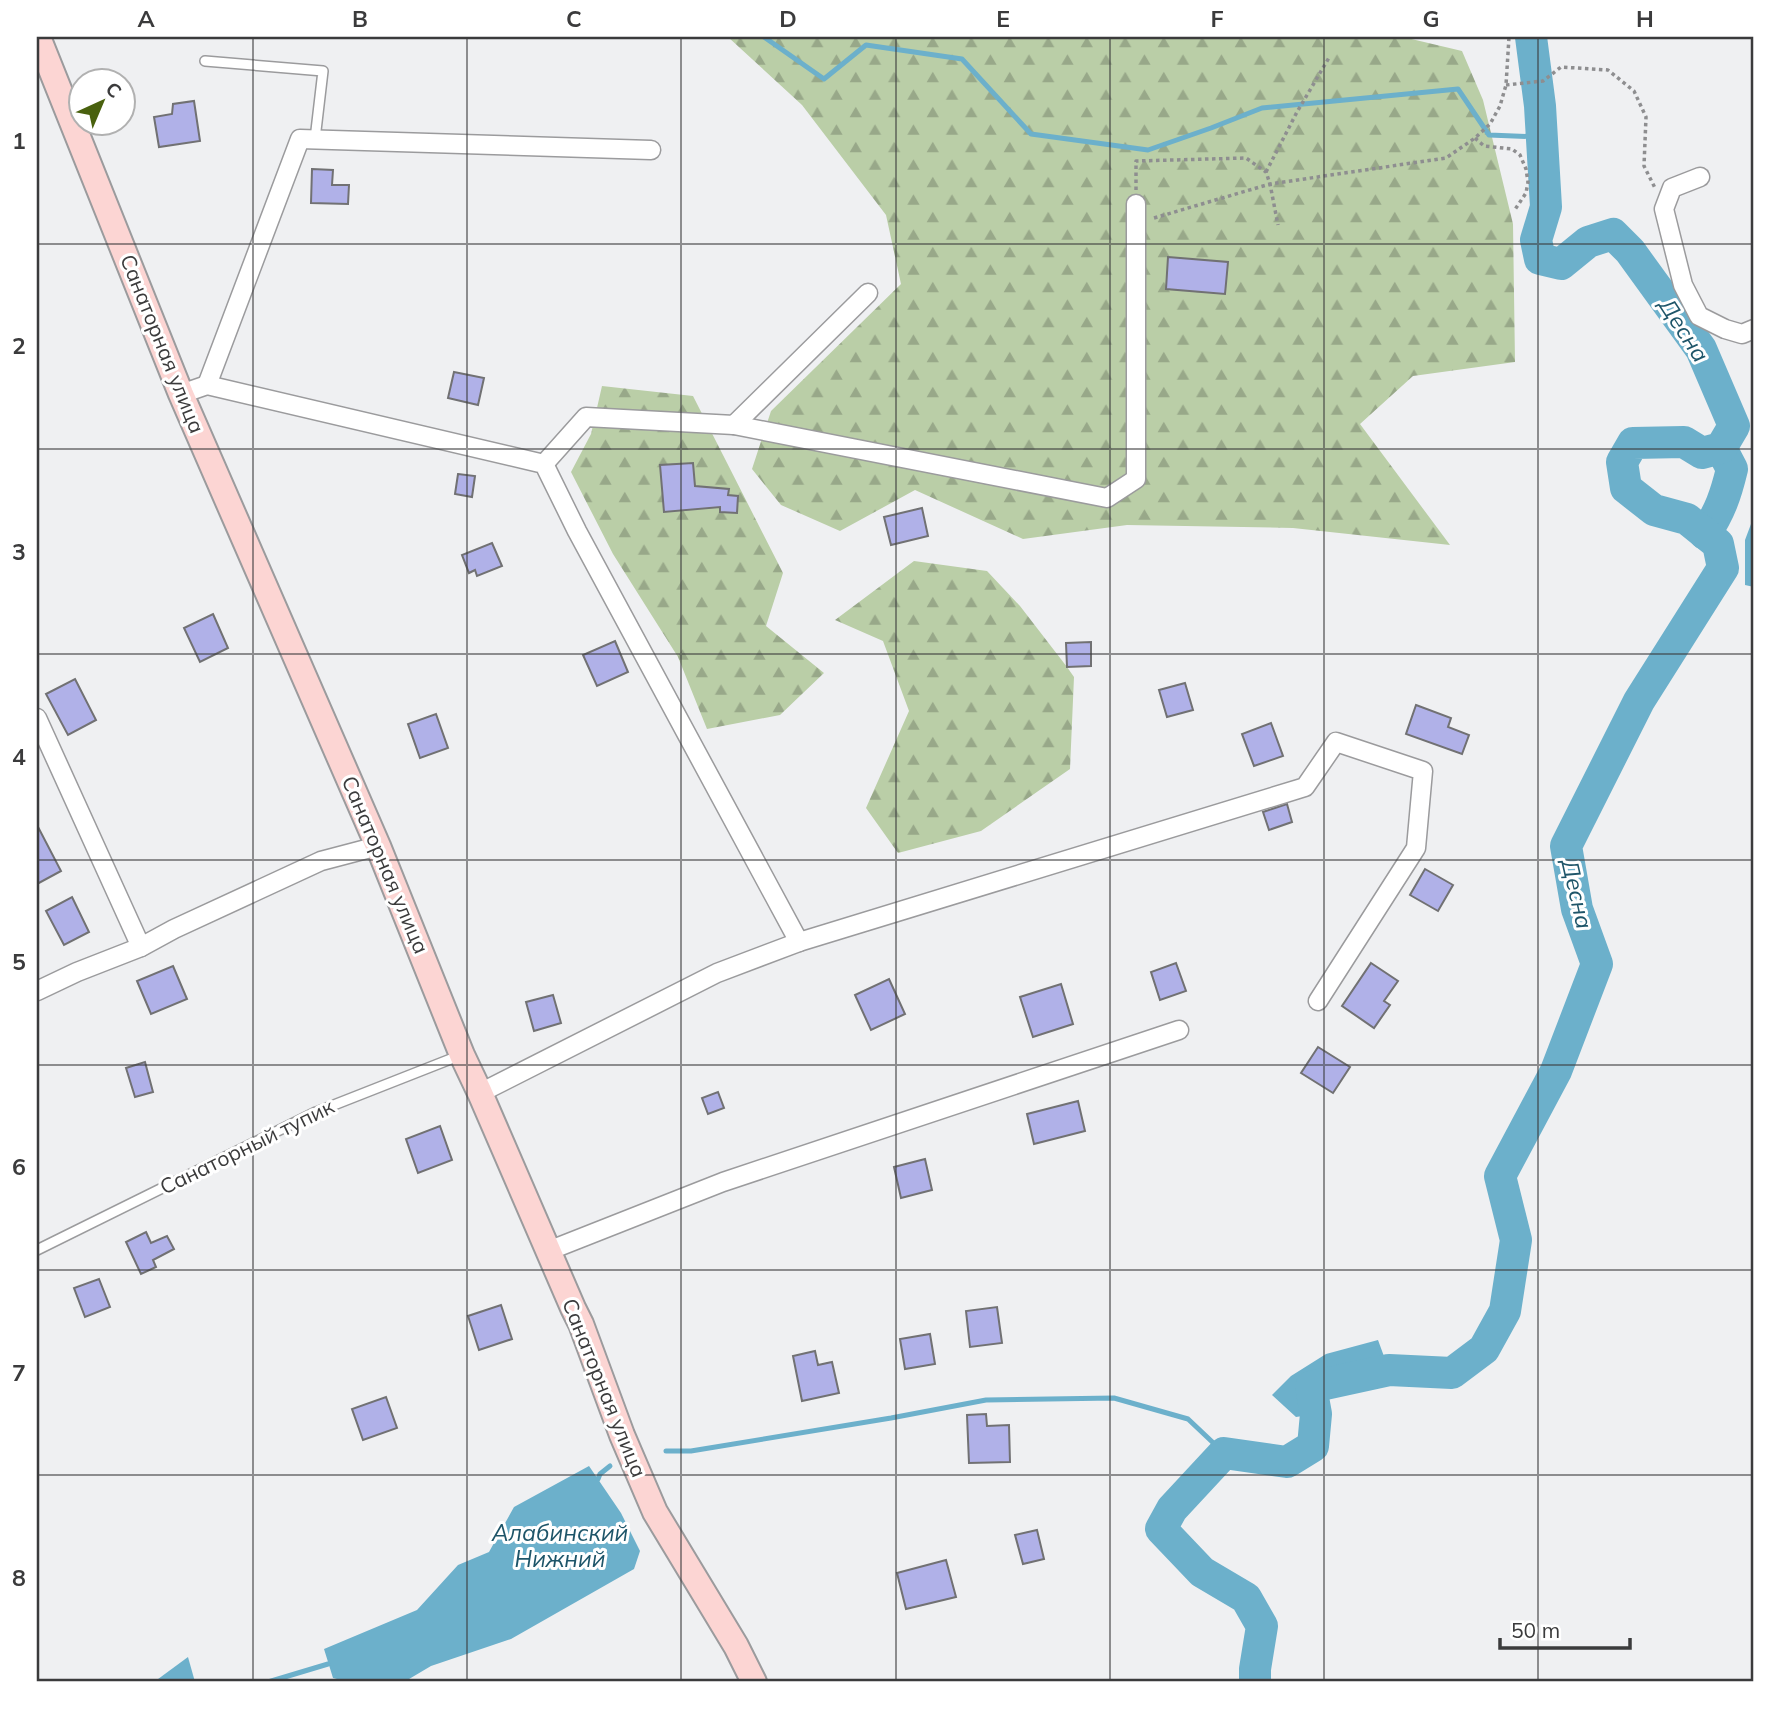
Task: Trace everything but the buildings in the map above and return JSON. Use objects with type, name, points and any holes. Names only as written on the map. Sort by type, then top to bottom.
[{"type":"street","name":"Санаторная улица","points":[[38,37],[181,394],[379,846],[462,1055],[581,1324],[622,1435],[655,1512],[736,1646],[754,1682]]},
{"type":"street","points":[[207,385],[300,139],[651,150]]},
{"type":"street","points":[[1700,177],[1672,188],[1664,209],[1683,285],[1699,316],[1726,330],[1742,334],[1754,330]]},
{"type":"street","points":[[544,464],[586,417],[734,425],[1107,498],[1136,479],[1136,204]]},
{"type":"street","points":[[734,425],[868,293]]},
{"type":"street","points":[[181,394],[207,385],[544,464]]},
{"type":"street","points":[[544,464],[577,531],[799,942]]},
{"type":"street","points":[[37,718],[141,947]]},
{"type":"street","points":[[480,1093],[717,973],[799,942],[1305,788],[1336,741],[1423,771],[1416,848],[1318,1002]]},
{"type":"street","points":[[37,991],[141,947],[321,861],[379,846]]},
{"type":"street","points":[[548,1251],[723,1182],[1179,1030]]},
{"type":"lane","points":[[205,61],[323,71],[315,139]]},
{"type":"lane","name":"Санаторный тупик","points":[[37,1250],[316,1112],[462,1055]]},
{"type":"path","points":[[1136,223],[1270,184],[1446,158],[1490,124],[1500,106],[1506,85],[1509,37]]},
{"type":"path","points":[[1266,172],[1330,57]]},
{"type":"path","points":[[1506,85],[1543,81],[1561,67],[1608,70],[1634,91],[1646,117],[1644,166],[1664,209]]},
{"type":"path","points":[[1475,138],[1484,146],[1511,149],[1520,155],[1527,169],[1528,182],[1526,193],[1514,211]]},
{"type":"path","points":[[1136,204],[1136,161],[1246,158],[1266,172],[1278,225]]},
{"type":"green space","points":[[728,37],[1403,37],[1462,51],[1483,100],[1513,224],[1515,362],[1413,376],[1360,424],[1450,545],[1293,528],[1127,525],[1023,539],[915,490],[840,531],[781,505],[752,469],[771,411],[901,284],[886,215],[802,105]]},
{"type":"green space","points":[[602,386],[693,396],[783,573],[766,626],[824,673],[780,715],[707,729],[678,657],[613,554],[571,472],[591,434]]},
{"type":"green space","points":[[914,561],[987,571],[1020,606],[1067,667],[1074,677],[1070,769],[981,831],[898,853],[866,808],[909,711],[883,641],[835,620]]},
{"type":"water","points":[[1754,516],[1754,587],[1745,585],[1745,540]]},
{"type":"water","points":[[1378,1340],[1389,1370],[1311,1387],[1316,1414],[1296,1417],[1272,1395],[1291,1376],[1326,1354]]},
{"type":"water","name":"Алабинский Нижний","points":[[589,1466],[621,1513],[640,1551],[634,1569],[511,1639],[431,1666],[404,1682],[349,1682],[333,1678],[324,1649],[417,1610],[458,1565],[489,1552],[514,1507]]},
{"type":"water","points":[[188,1657],[195,1682],[154,1682]]},
{"type":"waterway","points":[[764,37],[824,79],[866,45],[962,59],[1031,134],[1148,150],[1262,108],[1458,89],[1489,135],[1542,137]]},
{"type":"waterway","name":"Десна","points":[[1255,1682],[1262,1626],[1246,1598],[1202,1572],[1161,1529],[1172,1509],[1224,1453],[1287,1462],[1313,1446],[1316,1414],[1311,1387],[1389,1370],[1452,1373],[1484,1349],[1505,1311],[1516,1240],[1500,1176],[1556,1071],[1597,964],[1577,909],[1566,846],[1639,701],[1723,568],[1718,544],[1687,519],[1654,510],[1626,488],[1622,462],[1633,443],[1684,442],[1702,453],[1721,448],[1734,426],[1701,349],[1630,251],[1613,234],[1588,242],[1561,264],[1540,259],[1536,240],[1546,207],[1540,106],[1531,37]]},
{"type":"waterway","points":[[1705,534],[1722,503],[1732,469],[1721,448]]},
{"type":"waterway","points":[[666,1451],[691,1451],[986,1400],[1114,1398],[1188,1419],[1224,1453]]},
{"type":"waterway","points":[[598,1479],[610,1466]]},
{"type":"waterway","points":[[268,1682],[328,1664]]}]
